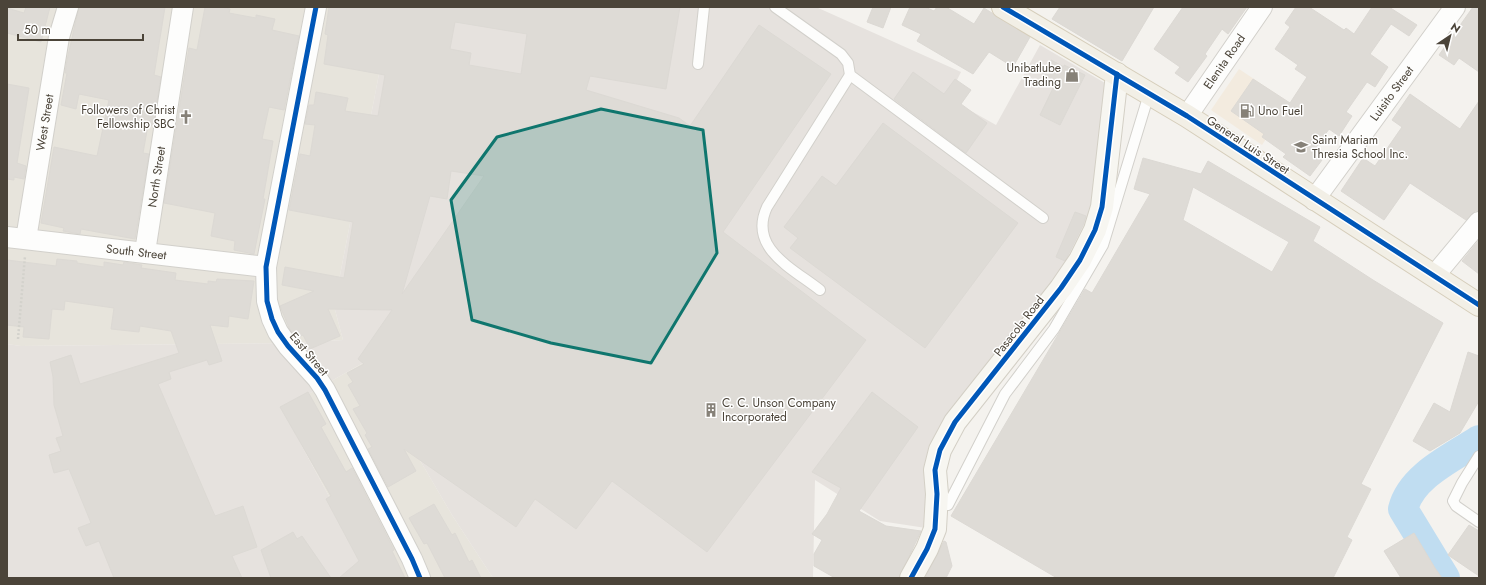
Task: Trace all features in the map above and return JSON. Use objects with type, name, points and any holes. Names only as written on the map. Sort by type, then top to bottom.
[{"type":"main road","name":"General Luis Street","points":[[1003,7],[1187,116],[1314,200],[1479,305]]},
{"type":"street","name":"West Street","points":[[26,239],[59,37],[68,7]]},
{"type":"street","name":"North Street","points":[[145,252],[183,7]]},
{"type":"street","name":"East Street","points":[[316,7],[266,267],[267,301],[272,319],[278,332],[288,346],[317,378],[329,397],[412,559],[420,578]]},
{"type":"street","name":"Elenita Road","points":[[1187,116],[1262,7]]},
{"type":"street","name":"Luisito Street","points":[[1314,200],[1455,7]]},
{"type":"street","name":"Pasacola Road","points":[[911,578],[927,549],[935,529],[937,494],[935,470],[940,450],[955,422],[1062,288],[1080,260],[1095,230],[1102,207],[1117,74]]},
{"type":"street","points":[[1434,276],[1479,222]]},
{"type":"street","name":"South Street","points":[[7,237],[266,267]]},
{"type":"lane","points":[[698,64],[704,7]]},
{"type":"lane","points":[[775,7],[841,54],[848,64],[850,75],[767,207],[762,218],[761,230],[765,242],[773,254],[820,290]]},
{"type":"lane","points":[[850,75],[1043,218]]},
{"type":"lane","points":[[948,505],[1005,394],[1054,329],[1103,245],[1149,94]]},
{"type":"lane","points":[[1479,456],[1462,483],[1453,501],[1456,506],[1479,522]]},
{"type":"path","points":[[18,339],[26,239]]},
{"type":"highlighted area","points":[[601,109],[703,130],[717,253],[651,363],[551,343],[472,320],[451,200],[497,137]]},
{"type":"shaded area","points":[[7,7],[392,7],[334,306],[343,340],[293,343],[21,346],[7,344]]},
{"type":"shaded area","points":[[392,7],[816,7],[961,72],[948,98],[996,125],[1040,45],[1110,86],[1092,226],[938,446],[926,528],[880,521],[815,480],[813,578],[493,578],[452,515],[363,363],[282,409],[373,578],[7,578],[7,344],[21,346],[293,343],[343,340],[334,306]]},
{"type":"shaded area","points":[[1239,69],[1290,103],[1262,145],[1211,110]]},
{"type":"shaded area","points":[[363,363],[452,515],[493,578],[373,578],[282,409]]},
{"type":"building","points":[[26,7],[50,7],[41,42],[7,33],[7,8],[24,13]]},
{"type":"building","points":[[79,7],[165,7],[154,75],[161,77],[153,126],[148,125],[143,153],[149,154],[135,239],[81,229],[80,234],[74,233],[63,231],[64,228],[41,223],[54,147],[97,156],[109,100],[79,94],[76,109],[61,105],[67,73],[65,73],[67,60]]},
{"type":"building","points":[[205,7],[222,7],[230,9],[229,13],[256,18],[256,15],[275,19],[272,30],[299,36],[284,110],[269,107],[262,139],[273,141],[263,199],[265,199],[254,254],[234,250],[235,241],[211,236],[215,213],[164,203],[189,48],[197,50]]},
{"type":"building","points":[[329,7],[680,7],[666,89],[590,76],[586,90],[679,118],[690,126],[759,25],[831,74],[723,232],[866,340],[707,552],[612,481],[576,529],[535,499],[516,527],[404,449],[416,471],[388,487],[368,449],[372,447],[365,435],[367,433],[353,409],[360,406],[348,385],[353,382],[347,373],[364,364],[358,359],[392,310],[328,309],[340,336],[310,349],[303,335],[296,338],[290,330],[280,306],[314,291],[282,285],[285,267],[344,278],[353,222],[289,210],[300,154],[310,156],[315,125],[305,124],[309,105],[314,105],[316,92],[348,98],[345,111],[378,116],[385,75],[324,64],[328,35],[325,34]],"holes":[[[455,22],[527,34],[521,74],[469,65],[471,53],[450,49]],[[451,171],[484,176],[402,294],[430,196],[447,199]]]},
{"type":"building","points":[[873,7],[891,7],[883,28],[867,22]]},
{"type":"building","points":[[910,7],[925,7],[934,11],[937,7],[946,7],[974,24],[984,8],[1030,37],[1013,67],[989,52],[973,74],[917,41],[921,34],[902,25]]},
{"type":"building","points":[[1060,7],[1154,7],[1122,61],[1052,19]]},
{"type":"building","points":[[1183,7],[1247,7],[1228,34],[1222,29],[1205,54],[1207,56],[1188,82],[1175,73],[1180,67],[1154,49]]},
{"type":"building","points":[[1296,7],[1309,7],[1344,30],[1346,28],[1354,34],[1372,7],[1389,7],[1417,25],[1409,36],[1391,24],[1370,54],[1388,67],[1375,87],[1367,82],[1346,112],[1352,116],[1339,136],[1329,129],[1312,153],[1322,160],[1310,176],[1283,157],[1286,154],[1262,137],[1264,134],[1231,111],[1253,79],[1290,103],[1307,77],[1295,69],[1298,65],[1275,49],[1290,27],[1285,23]]},
{"type":"building","points":[[1473,7],[1479,7],[1479,72],[1459,58],[1454,65],[1439,55]]},
{"type":"building","points":[[1051,60],[1085,75],[1060,125],[1040,115],[1056,82],[1043,74]]},
{"type":"building","points":[[913,72],[944,94],[955,79],[971,90],[961,104],[987,123],[966,153],[894,99]]},
{"type":"building","points":[[7,84],[29,88],[17,163],[26,166],[24,179],[14,177],[14,180],[7,179]]},
{"type":"building","points":[[1410,94],[1460,129],[1479,101],[1479,211],[1475,211],[1466,220],[1410,183],[1384,220],[1341,191],[1363,158],[1375,166],[1402,127],[1392,120]]},
{"type":"building","points":[[883,123],[1018,223],[925,348],[790,248],[798,238],[784,227],[822,176],[836,186]]},
{"type":"building","points":[[1143,158],[1201,174],[1208,161],[1320,227],[1313,241],[1443,323],[1361,484],[1371,489],[1347,537],[1352,540],[1333,578],[1057,578],[951,516],[1085,289],[1092,293],[1150,194],[1134,189]],"holes":[[[1193,187],[1289,242],[1272,272],[1183,220]]]},
{"type":"building","points":[[1075,212],[1086,216],[1065,261],[1056,257]]},
{"type":"building","points":[[1479,240],[1479,274],[1462,261]]},
{"type":"building","points":[[57,259],[77,261],[77,263],[104,267],[104,262],[123,265],[124,262],[142,265],[141,268],[176,273],[175,280],[208,284],[208,281],[216,282],[217,279],[254,281],[248,319],[229,316],[228,327],[210,325],[222,361],[209,365],[207,360],[169,372],[171,379],[158,384],[215,516],[243,506],[257,547],[232,556],[242,578],[114,578],[99,541],[86,546],[78,528],[91,523],[69,469],[54,473],[49,455],[61,451],[56,438],[63,436],[54,405],[53,377],[50,362],[71,355],[80,384],[179,353],[171,331],[140,326],[139,332],[111,329],[114,308],[65,301],[64,310],[52,309],[49,339],[23,337],[24,327],[7,325],[7,260],[56,266]]},
{"type":"building","points":[[1468,352],[1479,356],[1479,401],[1460,433],[1430,451],[1413,441],[1434,403],[1450,412]]},
{"type":"building","points":[[308,392],[326,424],[321,427],[346,472],[352,468],[394,550],[392,551],[405,578],[339,578],[359,561],[326,499],[331,496],[280,407]]},
{"type":"building","points":[[872,392],[918,427],[859,511],[886,526],[921,531],[899,578],[835,578],[814,566],[814,554],[822,540],[812,534],[827,514],[841,488],[812,472]]},
{"type":"building","points":[[434,504],[452,535],[455,533],[469,562],[472,560],[481,578],[445,578],[427,543],[424,544],[409,518]]},
{"type":"building","points":[[1469,525],[1479,531],[1479,576],[1448,555]]},
{"type":"building","points":[[293,532],[297,539],[302,536],[331,578],[271,578],[261,550]]},
{"type":"building","points":[[1414,533],[1442,578],[1401,578],[1384,551]]},
{"type":"building","points":[[944,541],[946,542],[952,566],[946,578],[925,578]]},
{"type":"waterway","points":[[1445,578],[1403,509],[1407,497],[1423,477],[1445,461],[1479,440]]},
{"type":"cycle path","points":[[316,7],[266,267],[267,301],[272,319],[278,332],[288,346],[317,378],[325,390],[412,559],[420,578]]},
{"type":"cycle path","points":[[1003,7],[1187,116],[1479,305]]},
{"type":"cycle path","points":[[911,578],[927,549],[935,529],[937,494],[935,470],[940,450],[955,422],[1061,288],[1080,260],[1095,230],[1102,207],[1117,74]]},
{"type":"place","name":"Unibatlube Trading","points":[[1072,75]]},
{"type":"place","name":"Uno Fuel","points":[[1247,111]]},
{"type":"place","name":"Followers of Christ Fellowship SBC","points":[[186,117]]},
{"type":"place","name":"Saint Mariam Thresia School Inc.","points":[[1301,147]]},
{"type":"place","name":"C. C. Unson Company Incorporated","points":[[711,410]]}]
